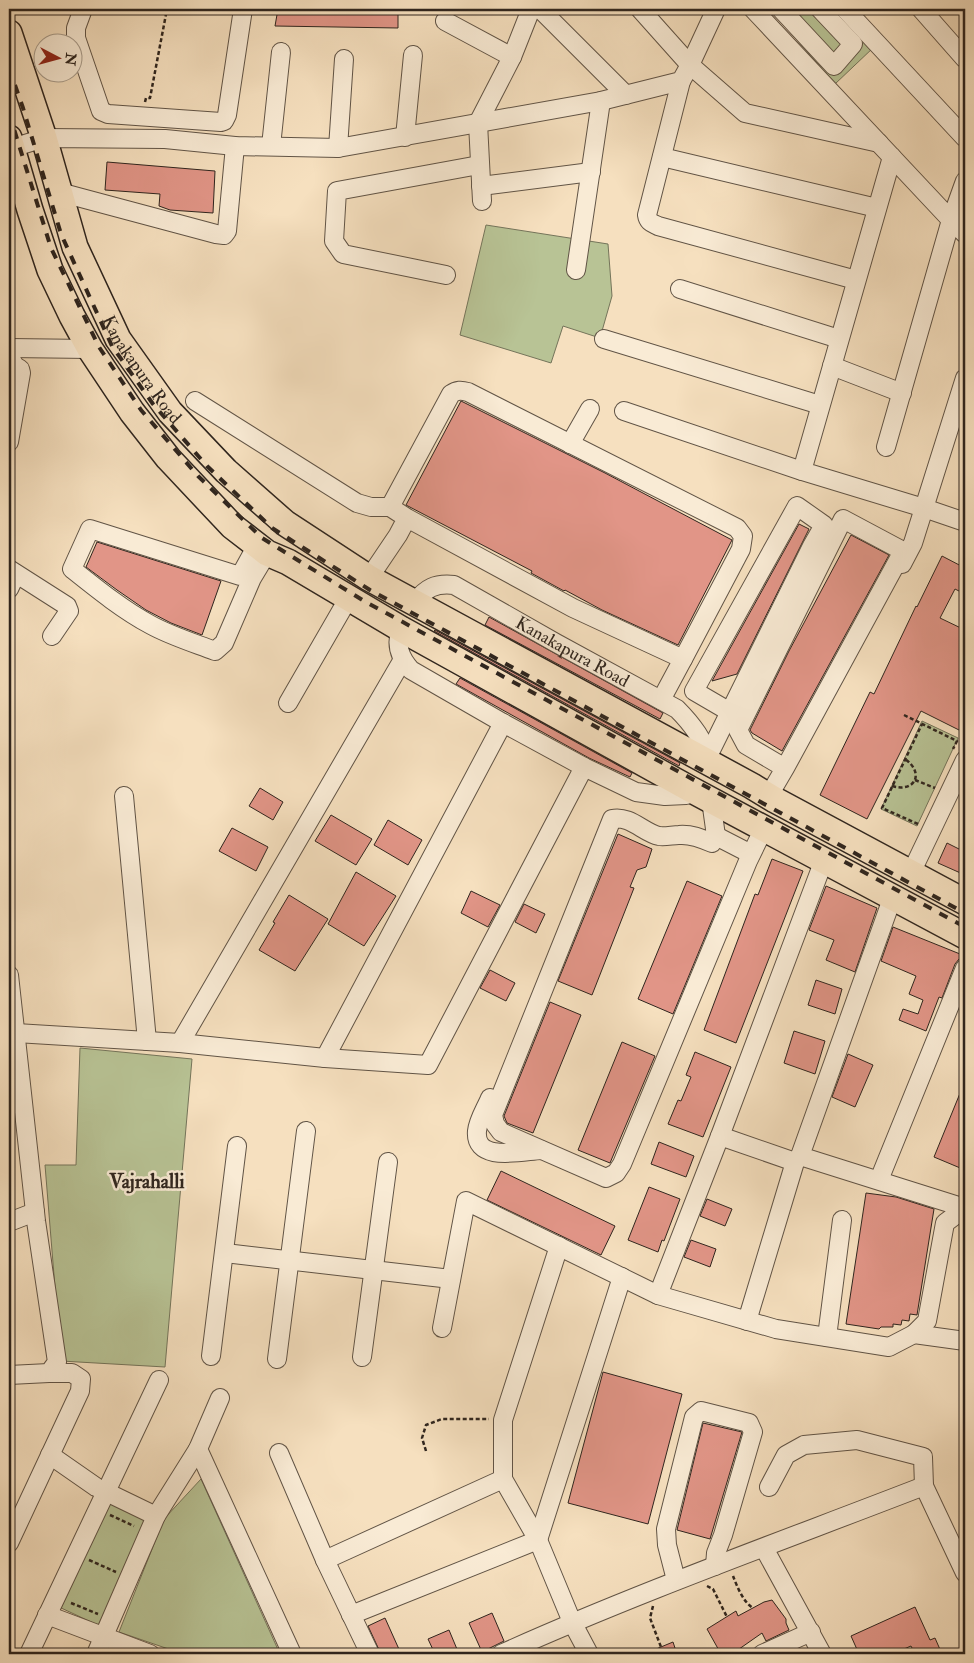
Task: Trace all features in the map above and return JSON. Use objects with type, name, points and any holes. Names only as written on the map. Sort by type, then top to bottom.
[{"type":"highway","name":"Kanakapura Road","points":[[9,33],[44,138],[75,246],[118,339],[170,412],[226,471],[285,523],[369,578],[708,758],[772,798],[965,902]]},
{"type":"highway","name":"Kanakapura Road","points":[[10,143],[50,270],[90,349],[132,412],[168,458],[232,526],[262,549],[288,562],[397,627],[700,795],[965,936]]},
{"type":"highway","points":[[397,627],[410,600]]},
{"type":"street","points":[[83,9],[76,28],[76,38],[101,111],[108,114],[221,122],[226,118],[243,9]]},
{"type":"street","points":[[531,9],[512,57],[478,123],[482,194],[591,172]]},
{"type":"street","points":[[540,9],[626,95]]},
{"type":"street","points":[[640,9],[690,65],[745,113],[879,143]]},
{"type":"street","points":[[716,9],[681,81],[647,215],[650,223],[856,280]]},
{"type":"street","points":[[753,9],[965,234]]},
{"type":"street","points":[[781,9],[834,66],[853,44],[820,9]]},
{"type":"street","points":[[844,9],[965,138]]},
{"type":"street","points":[[921,9],[965,59]]},
{"type":"street","points":[[444,20],[512,57]]},
{"type":"street","points":[[790,48],[805,35]]},
{"type":"street","points":[[271,146],[281,52]]},
{"type":"street","points":[[405,137],[413,55]]},
{"type":"street","points":[[338,148],[344,60]]},
{"type":"street","points":[[10,143],[44,138],[161,139],[235,146],[338,148],[601,101],[681,81]]},
{"type":"street","points":[[576,270],[601,101]]},
{"type":"street","points":[[161,139],[162,118]]},
{"type":"street","points":[[59,192],[224,235],[228,231],[235,146]]},
{"type":"street","points":[[662,157],[877,208]]},
{"type":"street","points":[[802,471],[892,157]]},
{"type":"street","points":[[446,275],[343,254],[334,241],[336,191],[479,165]]},
{"type":"street","points":[[886,447],[951,220],[965,181]]},
{"type":"street","points":[[680,289],[839,339]]},
{"type":"street","points":[[604,339],[820,405]]},
{"type":"street","points":[[9,348],[90,349]]},
{"type":"street","points":[[9,356],[21,373],[9,442]]},
{"type":"street","points":[[832,366],[902,393]]},
{"type":"street","points":[[772,798],[913,543],[960,410],[965,378]]},
{"type":"street","points":[[390,507],[451,394],[462,390],[737,528],[743,536],[740,549],[661,700]]},
{"type":"street","points":[[195,402],[357,502],[371,507],[390,507],[573,608],[683,659]]},
{"type":"street","points":[[570,444],[590,409]]},
{"type":"street","points":[[624,411],[802,471],[965,522]]},
{"type":"street","points":[[708,758],[824,524],[797,506],[694,691],[730,712]]},
{"type":"street","points":[[369,578],[407,518]]},
{"type":"street","points":[[772,798],[785,768],[902,551],[843,520],[738,730],[746,745],[785,768]]},
{"type":"street","points":[[90,530],[240,576],[262,549],[252,578],[224,643],[215,651],[150,625],[98,590],[72,569],[90,530]]},
{"type":"street","points":[[11,578],[67,606],[68,611],[52,636]]},
{"type":"street","name":"Kanakapura Road","points":[[410,600],[440,583],[454,585],[677,709],[693,726],[708,758]]},
{"type":"street","points":[[288,703],[348,599]]},
{"type":"street","points":[[397,627],[402,661],[411,670],[584,767],[636,792],[665,796],[700,795],[716,836],[751,854]]},
{"type":"street","points":[[180,1043],[402,661]]},
{"type":"street","points":[[325,1058],[503,723]]},
{"type":"street","points":[[912,872],[941,787],[958,758]]},
{"type":"street","points":[[16,1033],[180,1043],[325,1058],[428,1065],[584,767]]},
{"type":"street","points":[[124,796],[146,1041]]},
{"type":"street","points":[[716,836],[712,843],[694,835],[660,836],[630,822],[617,818],[612,820],[493,1114],[495,1124],[501,1132],[606,1178],[616,1173],[622,1164],[751,854],[764,828]]},
{"type":"street","points":[[658,1294],[824,860]]},
{"type":"street","points":[[747,1321],[798,1159],[892,896]]},
{"type":"street","points":[[879,1180],[965,968]]},
{"type":"street","points":[[9,975],[34,1212],[57,1362],[49,1373]]},
{"type":"street","points":[[501,1068],[530,998],[544,988]]},
{"type":"street","points":[[492,1090],[477,1130],[478,1139],[484,1149],[496,1154],[542,1150]]},
{"type":"street","points":[[277,1359],[306,1131]]},
{"type":"street","points":[[720,1136],[879,1180],[965,1208]]},
{"type":"street","points":[[211,1356],[237,1146]]},
{"type":"street","points":[[362,1357],[388,1162]]},
{"type":"street","points":[[442,1328],[466,1201],[658,1294],[776,1329],[889,1347],[914,1334],[927,1321],[945,1223],[965,1208]]},
{"type":"street","points":[[9,1222],[34,1212]]},
{"type":"street","points":[[827,1337],[842,1220]]},
{"type":"street","points":[[559,1246],[503,1420],[503,1479],[538,1540],[572,1622],[589,1654]]},
{"type":"street","points":[[225,1253],[451,1279]]},
{"type":"street","points":[[538,1540],[622,1277]]},
{"type":"street","points":[[914,1334],[965,1341]]},
{"type":"street","points":[[9,1543],[80,1391],[81,1379],[72,1373],[10,1377]]},
{"type":"street","points":[[29,1654],[160,1380]]},
{"type":"street","points":[[96,1654],[156,1516],[198,1449],[220,1398]]},
{"type":"street","points":[[683,1578],[667,1545],[666,1529],[694,1417],[701,1411],[749,1423],[754,1432],[716,1553],[716,1566]]},
{"type":"street","points":[[769,1487],[786,1455],[804,1445],[857,1440],[923,1458],[924,1486],[965,1573]]},
{"type":"street","points":[[198,1449],[292,1654]]},
{"type":"street","points":[[279,1453],[325,1560],[370,1654]]},
{"type":"street","points":[[50,1455],[107,1493],[156,1516]]},
{"type":"street","points":[[325,1560],[503,1479]]},
{"type":"street","points":[[500,1654],[572,1622],[657,1588],[924,1486]]},
{"type":"street","points":[[351,1616],[538,1540]]},
{"type":"street","points":[[764,1548],[822,1654]]},
{"type":"street","points":[[48,1615],[150,1654]]},
{"type":"street","points":[[762,1654],[811,1632]]},
{"type":"path","points":[[150,98],[167,9]]},
{"type":"path","points":[[904,715],[957,741],[958,758]]},
{"type":"path","points":[[921,818],[917,825],[882,808],[922,724]]},
{"type":"path","points":[[892,786],[900,788],[908,786],[915,780],[916,771],[912,764],[905,759]]},
{"type":"path","points":[[915,780],[941,787]]},
{"type":"path","points":[[931,795],[941,787]]},
{"type":"path","points":[[426,1451],[422,1438],[426,1425],[442,1419],[503,1420]]},
{"type":"path","points":[[102,1511],[138,1528]]},
{"type":"path","points":[[89,1559],[118,1573]]},
{"type":"path","points":[[716,1566],[725,1574],[732,1575],[737,1587],[752,1608]]},
{"type":"path","points":[[683,1578],[696,1588],[709,1586],[713,1589],[727,1617]]},
{"type":"path","points":[[657,1588],[658,1594],[654,1601],[650,1618],[661,1647]]},
{"type":"path","points":[[69,1602],[98,1614]]},
{"type":"green space","points":[[770,9],[837,9],[874,47],[835,84]]},
{"type":"green space","points":[[486,225],[608,244],[612,296],[600,338],[563,326],[551,363],[460,335]]},
{"type":"green space","points":[[922,721],[958,738],[917,826],[881,809]]},
{"type":"green space","points":[[80,1048],[192,1059],[165,1367],[61,1361],[45,1165],[76,1165]]},
{"type":"green space","points":[[201,1479],[280,1654],[183,1654],[119,1632],[164,1519]]},
{"type":"green space","points":[[106,1501],[150,1520],[102,1627],[59,1607]]},
{"type":"building","points":[[278,9],[398,9],[398,28],[275,26]]},
{"type":"building","points":[[107,162],[215,171],[213,213],[170,210],[159,206],[160,194],[105,190]]},
{"type":"building","points":[[461,401],[605,473],[732,540],[678,645],[564,591],[531,573],[532,571],[406,505]]},
{"type":"building","points":[[799,524],[809,529],[737,674],[712,681]]},
{"type":"building","points":[[851,535],[889,555],[782,751],[750,730],[789,651]]},
{"type":"building","points":[[97,542],[221,581],[202,635],[171,623],[146,610],[86,567]]},
{"type":"building","points":[[942,556],[965,568],[965,594],[955,589],[940,618],[965,630],[965,733],[921,711],[867,819],[820,795],[870,692],[874,694]]},
{"type":"building","points":[[489,617],[663,713],[660,719],[485,625]]},
{"type":"building","points":[[434,631],[680,763],[679,766]]},
{"type":"building","points":[[460,678],[632,773],[630,777],[589,758],[456,684]]},
{"type":"building","points":[[260,788],[283,802],[273,820],[249,806]]},
{"type":"building","points":[[331,815],[372,839],[356,865],[315,841]]},
{"type":"building","points":[[388,820],[422,840],[408,865],[374,845]]},
{"type":"building","points":[[232,828],[268,847],[256,871],[219,851]]},
{"type":"building","points":[[618,834],[652,849],[646,867],[637,870],[630,887],[634,888],[592,995],[558,981]]},
{"type":"building","points":[[947,843],[965,852],[965,875],[938,863]]},
{"type":"building","points":[[772,859],[803,871],[736,1043],[704,1030],[755,894],[758,895]]},
{"type":"building","points":[[356,872],[396,896],[364,946],[328,924]]},
{"type":"building","points":[[687,881],[722,896],[673,1014],[638,999]]},
{"type":"building","points":[[826,886],[877,908],[855,972],[826,960],[834,940],[809,930]]},
{"type":"building","points":[[471,891],[500,905],[488,927],[461,913]]},
{"type":"building","points":[[289,895],[328,919],[295,971],[259,950]]},
{"type":"building","points":[[524,904],[545,914],[536,933],[515,922]]},
{"type":"building","points":[[893,927],[965,956],[965,958],[959,959],[955,964],[942,998],[939,997],[926,1031],[899,1020],[903,1009],[918,1014],[923,1000],[909,994],[916,976],[881,961]]},
{"type":"building","points":[[490,970],[515,983],[506,1001],[480,988]]},
{"type":"building","points":[[816,980],[842,989],[835,1014],[808,1005]]},
{"type":"building","points":[[550,1002],[581,1015],[533,1133],[507,1123],[504,1116]]},
{"type":"building","points":[[794,1031],[825,1041],[815,1074],[784,1063]]},
{"type":"building","points":[[622,1042],[655,1056],[610,1163],[578,1150]]},
{"type":"building","points":[[695,1052],[731,1067],[703,1137],[668,1124],[678,1100],[681,1101],[691,1077],[686,1075]]},
{"type":"building","points":[[848,1054],[873,1065],[855,1107],[832,1097]]},
{"type":"building","points":[[965,1081],[965,1170],[934,1157]]},
{"type":"building","points":[[659,1142],[694,1156],[686,1177],[651,1164]]},
{"type":"building","points":[[501,1171],[615,1226],[601,1255],[487,1200]]},
{"type":"building","points":[[649,1187],[680,1199],[658,1252],[628,1240]]},
{"type":"building","points":[[866,1193],[896,1197],[934,1209],[917,1315],[910,1314],[909,1321],[902,1320],[901,1325],[893,1324],[893,1327],[881,1327],[879,1329],[846,1324]]},
{"type":"building","points":[[707,1199],[732,1209],[725,1226],[700,1216]]},
{"type":"building","points":[[691,1240],[716,1249],[710,1267],[684,1257]]},
{"type":"building","points":[[603,1372],[682,1394],[648,1524],[568,1503]]},
{"type":"building","points":[[703,1423],[742,1432],[710,1539],[677,1530]]},
{"type":"building","points":[[772,1600],[786,1619],[789,1630],[766,1641],[762,1633],[732,1654],[721,1654],[707,1629],[736,1611],[738,1616],[764,1602]]},
{"type":"building","points":[[915,1607],[930,1640],[935,1638],[942,1654],[915,1654],[911,1646],[892,1654],[859,1654],[851,1636]]},
{"type":"building","points":[[492,1613],[504,1641],[482,1652],[469,1623]]},
{"type":"building","points":[[385,1618],[401,1654],[381,1654],[368,1626]]},
{"type":"building","points":[[449,1630],[459,1654],[435,1654],[428,1639]]},
{"type":"building","points":[[673,1642],[677,1654],[644,1654]]},
{"type":"railway","points":[[9,68],[61,234],[112,346],[153,404],[207,466],[272,528],[370,590],[965,913]]},
{"type":"railway","points":[[9,113],[51,248],[99,347],[141,410],[198,476],[262,538],[364,601],[965,927]]},
{"type":"district","name":"Vajrahalli","points":[[147,1181]]}]
